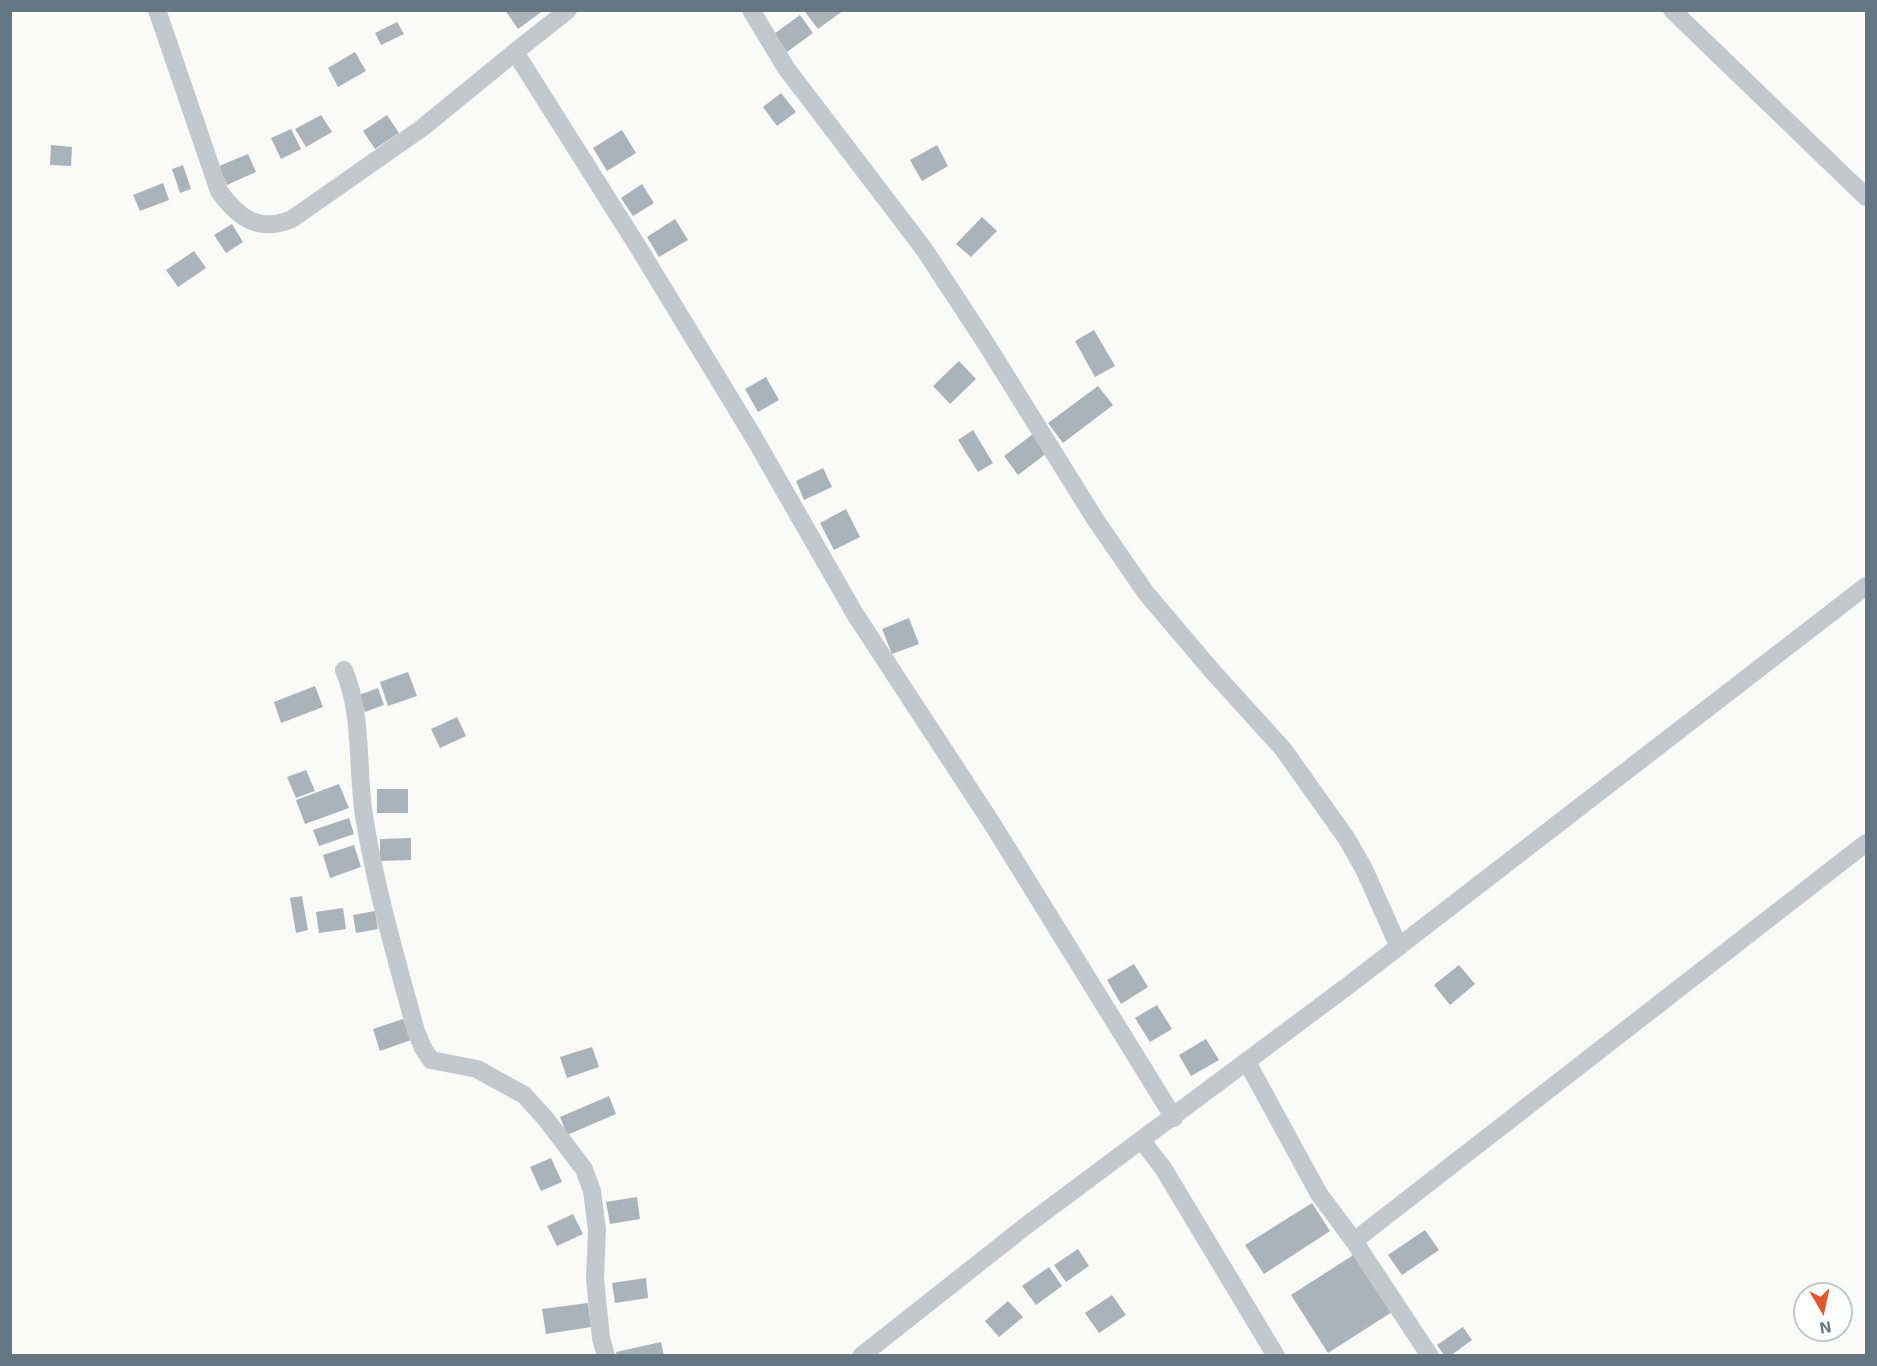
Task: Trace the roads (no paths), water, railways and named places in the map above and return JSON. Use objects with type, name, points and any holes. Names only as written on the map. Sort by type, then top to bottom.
[{"type":"street","points":[[157,10],[219,191],[232,210],[244,218],[267,225],[280,224],[292,219],[422,128],[568,10]]},
{"type":"street","points":[[751,10],[786,68],[924,249],[1095,519],[1146,593],[1214,673],[1283,748],[1340,830],[1364,869],[1399,947]]},
{"type":"street","points":[[1671,10],[1866,196]]},
{"type":"street","points":[[515,52],[640,250],[747,426],[855,614],[1024,875],[1174,1118]]},
{"type":"street","points":[[861,1356],[1027,1225],[1174,1118],[1399,947],[1866,586]]},
{"type":"street","points":[[344,670],[352,689],[356,713],[364,820],[382,903],[416,1030],[423,1048],[431,1059],[477,1069],[524,1095],[545,1118],[584,1169],[592,1191],[597,1230],[595,1279],[601,1338],[606,1356]]},
{"type":"street","points":[[1354,1240],[1866,843]]},
{"type":"street","points":[[1248,1062],[1319,1194],[1354,1240],[1430,1356]]},
{"type":"street","points":[[1142,1141],[1163,1168],[1276,1356]]}]
